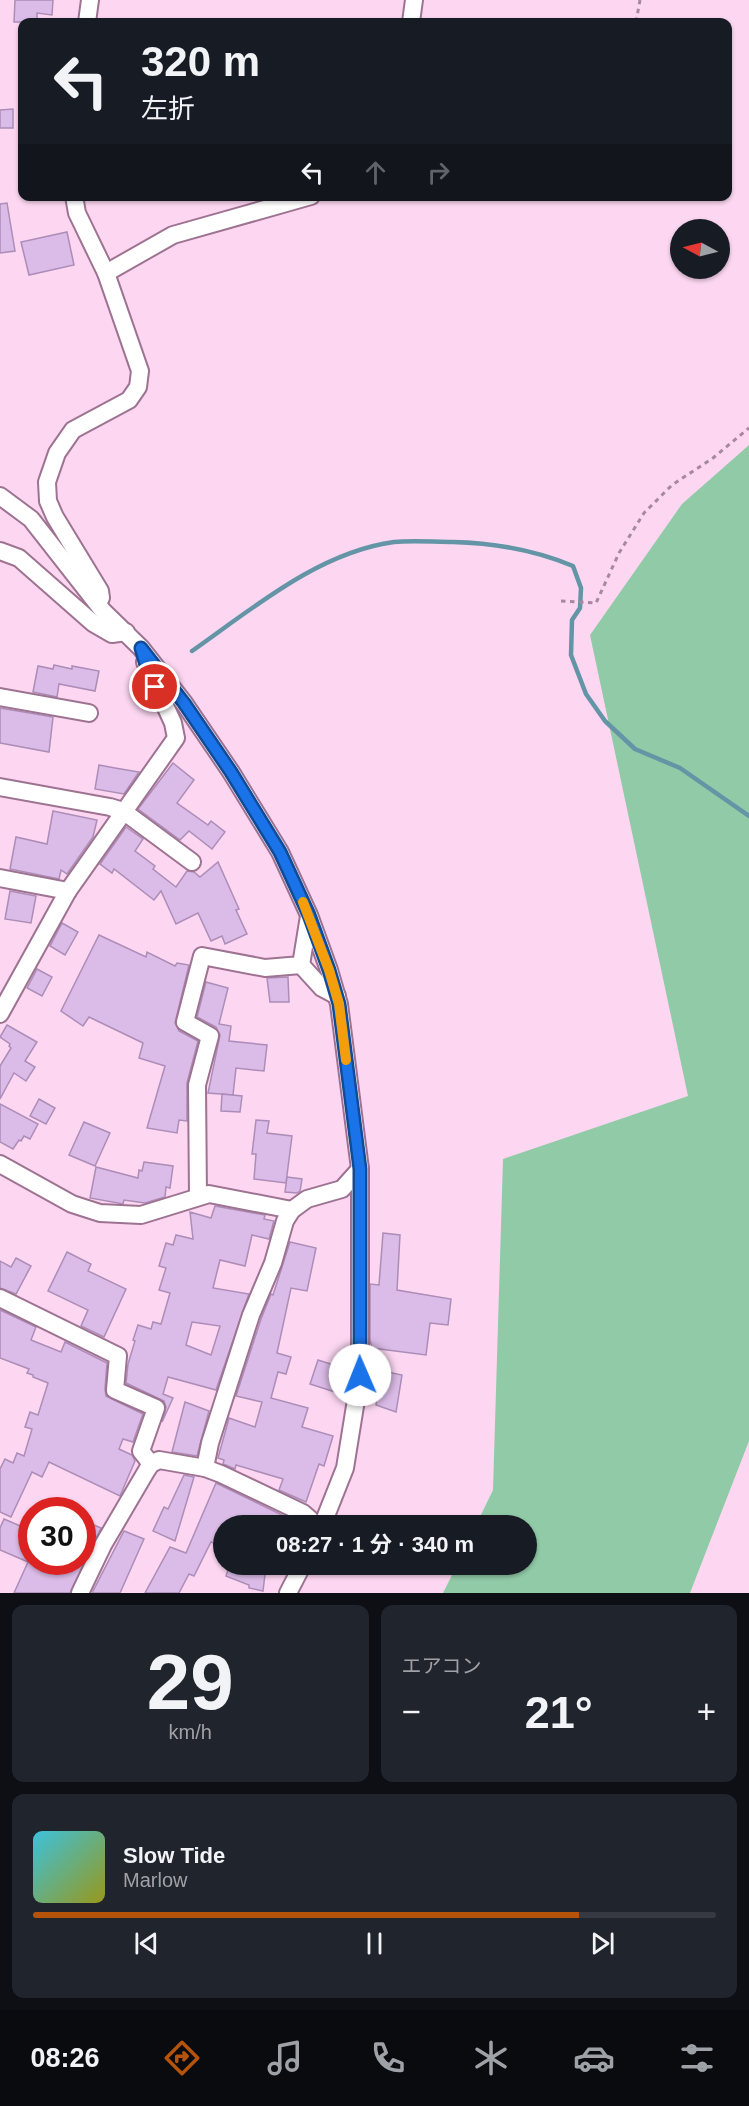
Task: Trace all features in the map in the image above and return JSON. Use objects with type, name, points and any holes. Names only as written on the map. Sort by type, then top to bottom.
[{"type":"street","points":[[88,18],[90,0]]},
{"type":"street","points":[[412,18],[414,0]]},
{"type":"street","points":[[75,201],[77,213],[106,273],[140,371],[138,387],[129,400],[73,430],[57,453],[47,482],[48,501],[55,517],[100,591],[103,611]]},
{"type":"street","points":[[106,273],[173,235],[293,201]]},
{"type":"street","points":[[0,496],[31,519],[103,611],[141,648],[184,703],[231,772],[280,852],[309,915],[337,996],[360,1169],[360,1375],[345,1468],[326,1515]]},
{"type":"street","points":[[0,553],[19,558],[93,622],[112,634],[126,632]]},
{"type":"street","points":[[0,1014],[68,891],[176,738],[173,723],[147,668],[141,648]]},
{"type":"street","points":[[0,697],[89,712]]},
{"type":"street","points":[[0,787],[123,811],[192,862]]},
{"type":"street","points":[[0,878],[68,891]]},
{"type":"street","points":[[301,965],[309,915]]},
{"type":"street","points":[[198,1197],[197,1085],[210,1036],[185,1022],[202,956],[265,968],[301,965]]},
{"type":"street","points":[[301,965],[322,988],[337,996]]},
{"type":"street","points":[[0,1164],[72,1204],[100,1213],[141,1215],[209,1194],[292,1210]]},
{"type":"street","points":[[205,1468],[210,1443],[251,1315],[273,1263],[285,1221],[292,1210],[307,1199],[342,1189],[360,1169]]},
{"type":"street","points":[[0,1298],[117,1356],[115,1390],[156,1408],[141,1451],[151,1464]]},
{"type":"street","points":[[80,1593],[103,1545],[151,1464],[159,1460],[205,1468],[221,1474],[305,1515]]},
{"type":"path","points":[[637,18],[640,0]]},
{"type":"path","points":[[561,601],[596,603],[619,553],[644,513],[672,485],[713,458],[749,428]]},
{"type":"green space","points":[[749,445],[749,1441],[690,1593],[443,1593],[452,1575],[537,1575],[537,1515],[481,1515],[493,1490],[503,1159],[688,1096],[590,635],[682,504]]},
{"type":"building","points":[[15,0],[53,0],[52,15],[37,13],[37,18],[18,18],[18,22],[14,22]]},
{"type":"building","points":[[13,109],[13,128],[0,128],[0,110]]},
{"type":"building","points":[[7,203],[15,251],[0,253],[0,204]]},
{"type":"building","points":[[67,232],[74,265],[29,275],[21,242]]},
{"type":"building","points":[[54,665],[99,671],[95,691],[59,684],[57,697],[33,692],[38,666],[53,669]]},
{"type":"building","points":[[0,708],[53,717],[49,752],[0,743]]},
{"type":"building","points":[[173,763],[194,780],[177,803],[208,825],[211,821],[225,832],[212,849],[189,831],[180,840],[138,809]]},
{"type":"building","points":[[99,765],[139,772],[124,794],[95,789]]},
{"type":"building","points":[[53,811],[97,820],[93,837],[67,874],[61,870],[59,879],[10,869],[16,837],[47,844]]},
{"type":"building","points":[[126,827],[143,839],[135,851],[155,866],[153,869],[176,887],[187,871],[194,872],[200,877],[218,862],[239,909],[236,910],[247,934],[225,944],[222,936],[211,941],[198,913],[176,924],[161,891],[154,900],[114,869],[112,873],[100,864]]},
{"type":"building","points":[[10,891],[36,896],[31,923],[5,919]]},
{"type":"building","points":[[62,923],[78,932],[65,955],[50,946]]},
{"type":"building","points":[[99,935],[146,957],[147,952],[175,966],[177,963],[189,965],[175,1023],[179,1031],[198,1041],[187,1083],[187,1121],[179,1120],[177,1133],[147,1128],[165,1066],[139,1058],[143,1043],[89,1017],[83,1026],[61,1011]]},
{"type":"building","points":[[37,969],[52,977],[42,996],[27,988]]},
{"type":"building","points":[[288,977],[289,1002],[270,1002],[267,978]]},
{"type":"building","points":[[206,982],[228,988],[219,1024],[231,1026],[229,1041],[267,1045],[264,1071],[236,1068],[233,1095],[208,1093],[220,1035],[216,1027],[197,1017]]},
{"type":"building","points":[[7,1025],[37,1042],[25,1061],[35,1067],[26,1081],[14,1073],[0,1099],[0,1066],[11,1048],[10,1044],[0,1037]]},
{"type":"building","points":[[222,1094],[242,1096],[240,1112],[221,1111]]},
{"type":"building","points":[[39,1099],[55,1108],[46,1124],[30,1116]]},
{"type":"building","points":[[0,1104],[38,1124],[30,1139],[24,1136],[13,1149],[0,1142]]},
{"type":"building","points":[[256,1120],[269,1121],[267,1133],[292,1136],[286,1183],[254,1179],[256,1154],[252,1154]]},
{"type":"building","points":[[84,1122],[110,1133],[95,1166],[69,1155]]},
{"type":"building","points":[[144,1162],[173,1166],[170,1188],[166,1187],[165,1197],[145,1203],[124,1200],[123,1204],[90,1198],[96,1167],[138,1178],[139,1170],[142,1171]]},
{"type":"building","points":[[287,1177],[302,1179],[300,1191],[285,1192]]},
{"type":"building","points":[[215,1206],[265,1215],[264,1219],[274,1221],[269,1239],[252,1235],[245,1266],[220,1260],[213,1288],[249,1294],[216,1390],[168,1377],[163,1394],[173,1398],[162,1422],[166,1407],[164,1401],[126,1383],[128,1364],[135,1341],[133,1340],[138,1325],[151,1329],[153,1322],[161,1324],[170,1293],[159,1290],[166,1268],[159,1266],[166,1243],[173,1245],[176,1235],[193,1239],[190,1212],[211,1218]],"holes":[[[192,1322],[220,1326],[211,1355],[186,1345]]]},
{"type":"building","points":[[383,1233],[400,1235],[397,1290],[451,1299],[448,1325],[430,1323],[426,1355],[372,1348],[370,1284],[379,1285]]},
{"type":"building","points":[[290,1242],[316,1248],[307,1291],[291,1288],[277,1353],[291,1357],[286,1374],[278,1372],[271,1398],[308,1408],[302,1427],[333,1436],[324,1466],[319,1464],[306,1502],[279,1490],[283,1479],[236,1465],[235,1469],[223,1464],[224,1460],[218,1458],[229,1418],[255,1427],[262,1402],[236,1396],[261,1319],[271,1294],[273,1295]]},
{"type":"building","points":[[67,1252],[91,1264],[88,1271],[126,1289],[104,1337],[81,1326],[88,1310],[48,1291]]},
{"type":"building","points":[[16,1258],[31,1266],[16,1294],[0,1288],[0,1261],[11,1267]]},
{"type":"building","points":[[0,1310],[36,1327],[31,1340],[61,1352],[65,1342],[107,1363],[106,1396],[143,1414],[133,1442],[123,1439],[119,1449],[132,1455],[135,1461],[120,1496],[49,1462],[42,1477],[32,1472],[20,1497],[18,1497],[11,1517],[0,1512],[0,1469],[5,1459],[13,1463],[17,1453],[24,1456],[32,1429],[25,1427],[30,1412],[38,1415],[48,1383],[27,1373],[29,1369],[0,1358]]},
{"type":"building","points":[[318,1360],[337,1366],[335,1371],[341,1373],[335,1392],[310,1384]]},
{"type":"building","points":[[387,1372],[402,1375],[396,1412],[376,1405],[378,1394],[383,1395]]},
{"type":"building","points":[[185,1402],[209,1411],[197,1456],[172,1452]]},
{"type":"building","points":[[184,1475],[194,1477],[175,1541],[153,1531],[164,1507],[168,1509]]},
{"type":"building","points":[[216,1483],[282,1515],[213,1515],[213,1543],[211,1542],[194,1576],[189,1574],[179,1593],[145,1593],[170,1547],[186,1553]]},
{"type":"building","points":[[4,1519],[18,1525],[18,1558],[0,1550],[0,1528]]},
{"type":"building","points":[[96,1526],[101,1528],[96,1538]]},
{"type":"building","points":[[124,1531],[144,1539],[120,1593],[92,1593]]},
{"type":"building","points":[[22,1575],[79,1575],[70,1593],[14,1593]]},
{"type":"building","points":[[265,1575],[263,1591],[249,1588],[249,1585],[226,1576]]},
{"type":"waterway","points":[[192,651],[287,584],[339,557],[366,548],[401,541],[424,541],[499,546],[544,556],[573,566],[581,588],[580,608],[572,620],[571,655],[586,694],[605,721],[635,749],[680,768],[749,816]]},
{"type":"slow traffic","points":[[303,902],[329,970],[339,1004],[346,1060]]},
{"type":"route","points":[[155,687],[141,648],[184,703],[231,772],[280,852],[309,915],[329,970],[339,1004],[360,1169],[360,1375]]}]
